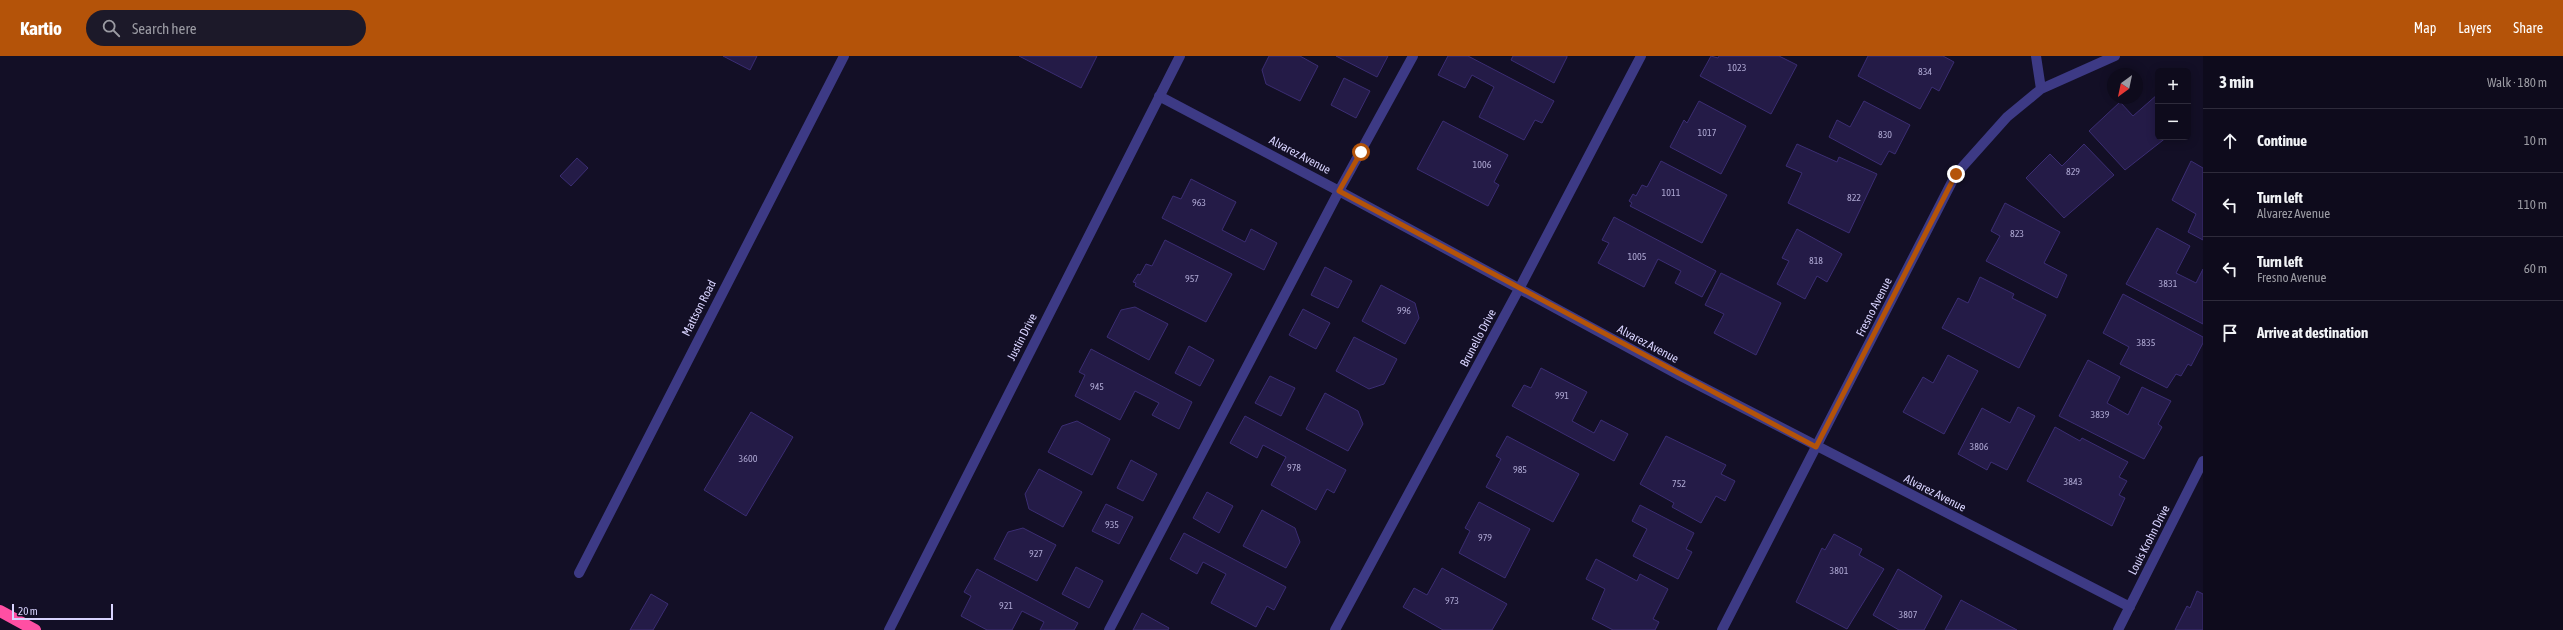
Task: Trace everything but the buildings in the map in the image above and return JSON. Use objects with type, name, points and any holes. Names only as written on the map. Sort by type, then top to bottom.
[{"type":"highway","points":[[0,611],[35,630]]},
{"type":"street","name":"Mattson Road","points":[[579,573],[844,56]]},
{"type":"street","name":"Justin Drive","points":[[889,630],[1158,96],[1180,56]]},
{"type":"street","points":[[1109,630],[1339,191],[1413,56]]},
{"type":"street","name":"Brunello Drive","points":[[1334,630],[1519,289],[1641,56]]},
{"type":"street","points":[[2036,56],[2041,89]]},
{"type":"street","name":"Fresno Avenue","points":[[1722,630],[1956,174],[2007,117],[2041,89],[2115,56]]},
{"type":"street","name":"Alvarez Avenue","points":[[1158,96],[1339,191],[1519,289],[1816,447],[2130,607]]},
{"type":"street","name":"Louis Krohn Drive","points":[[2118,630],[2203,460]]},
{"type":"route","points":[[1361,152],[1339,191],[1679,375],[1816,447],[1956,174]]}]
